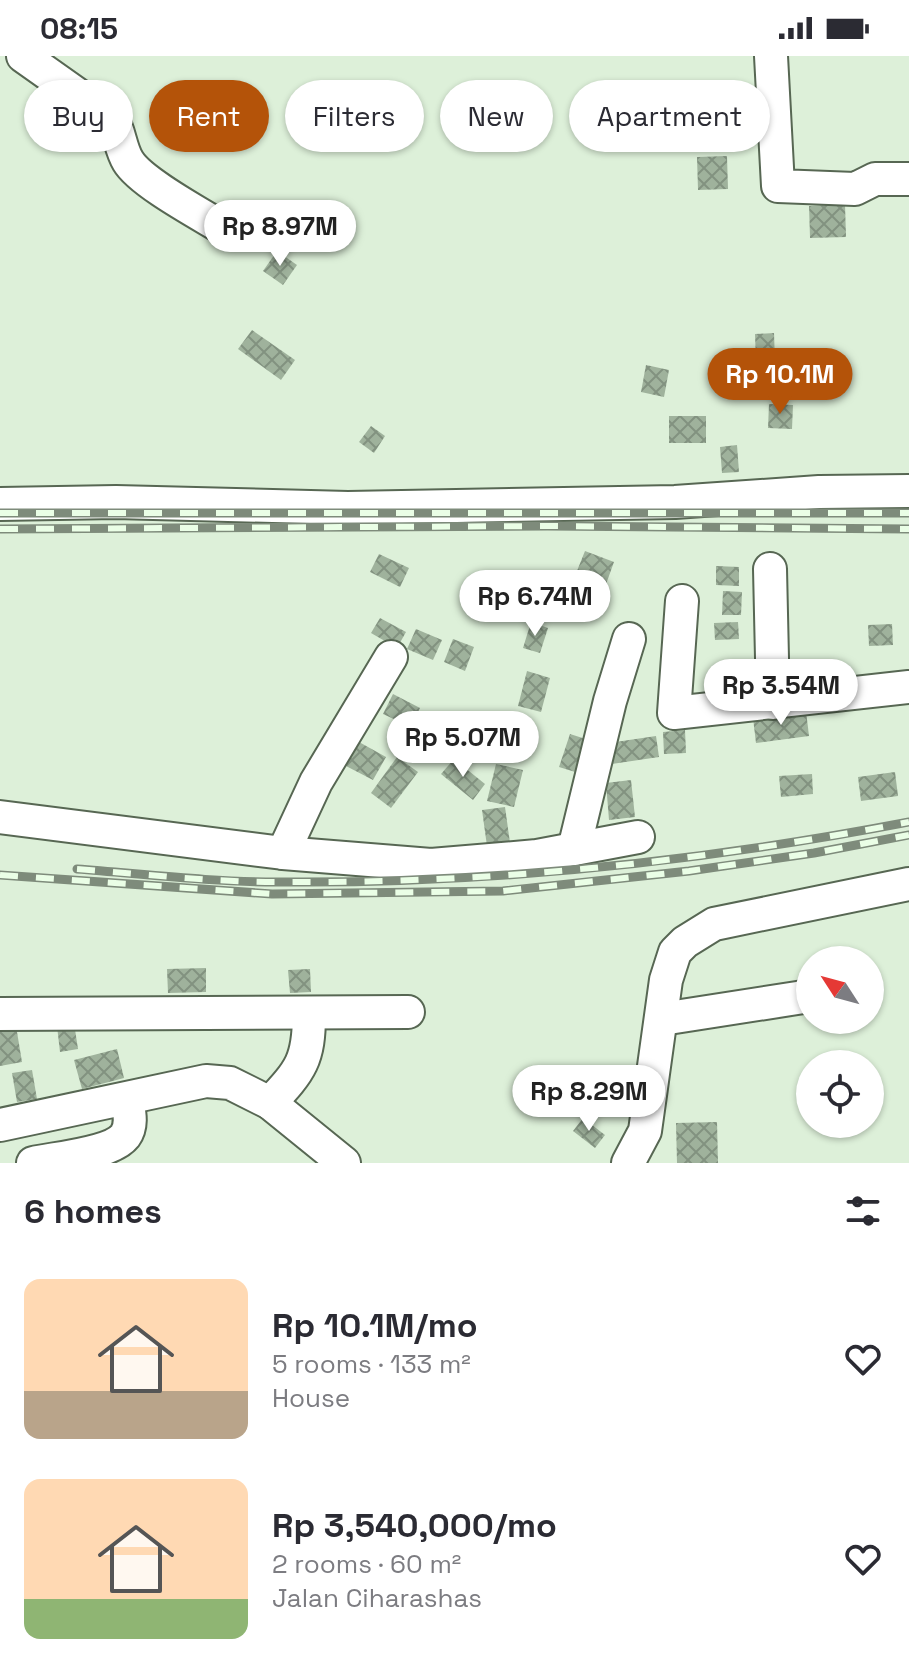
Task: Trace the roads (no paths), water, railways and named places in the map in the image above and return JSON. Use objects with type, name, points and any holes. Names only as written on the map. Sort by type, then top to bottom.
[{"type":"street","points":[[23,56],[112,119],[128,162],[141,175],[228,231]]},
{"type":"street","points":[[771,56],[778,186],[855,189],[875,179],[909,179]]},
{"type":"street","points":[[0,504],[116,502],[348,508],[675,502],[819,492],[909,491]]},
{"type":"street","points":[[770,569],[773,703]]},
{"type":"street","points":[[682,601],[674,713],[909,687]]},
{"type":"street","points":[[574,849],[610,701],[629,639]]},
{"type":"street","points":[[283,853],[316,782],[391,657]]},
{"type":"street","points":[[0,817],[283,853],[431,865],[537,856],[638,837]]},
{"type":"street","points":[[628,1163],[645,1131],[666,980],[675,952],[685,942],[714,924],[909,884]]},
{"type":"street","points":[[662,1019],[796,998]]},
{"type":"street","points":[[0,1014],[408,1012]]},
{"type":"street","points":[[0,1024],[41,1014]]},
{"type":"street","points":[[270,1103],[296,1074],[306,1055],[309,1014]]},
{"type":"street","points":[[0,1125],[206,1081],[230,1083],[270,1103],[344,1163]]},
{"type":"street","points":[[33,1163],[112,1147],[126,1135],[131,1118],[127,1099]]},
{"type":"railway","points":[[0,513],[909,513]]},
{"type":"railway","points":[[0,529],[547,526],[909,529]]},
{"type":"railway","points":[[77,869],[252,882],[436,879],[673,859],[909,822]]},
{"type":"railway","points":[[0,875],[272,894],[503,891],[689,871],[814,853],[909,835]]}]
